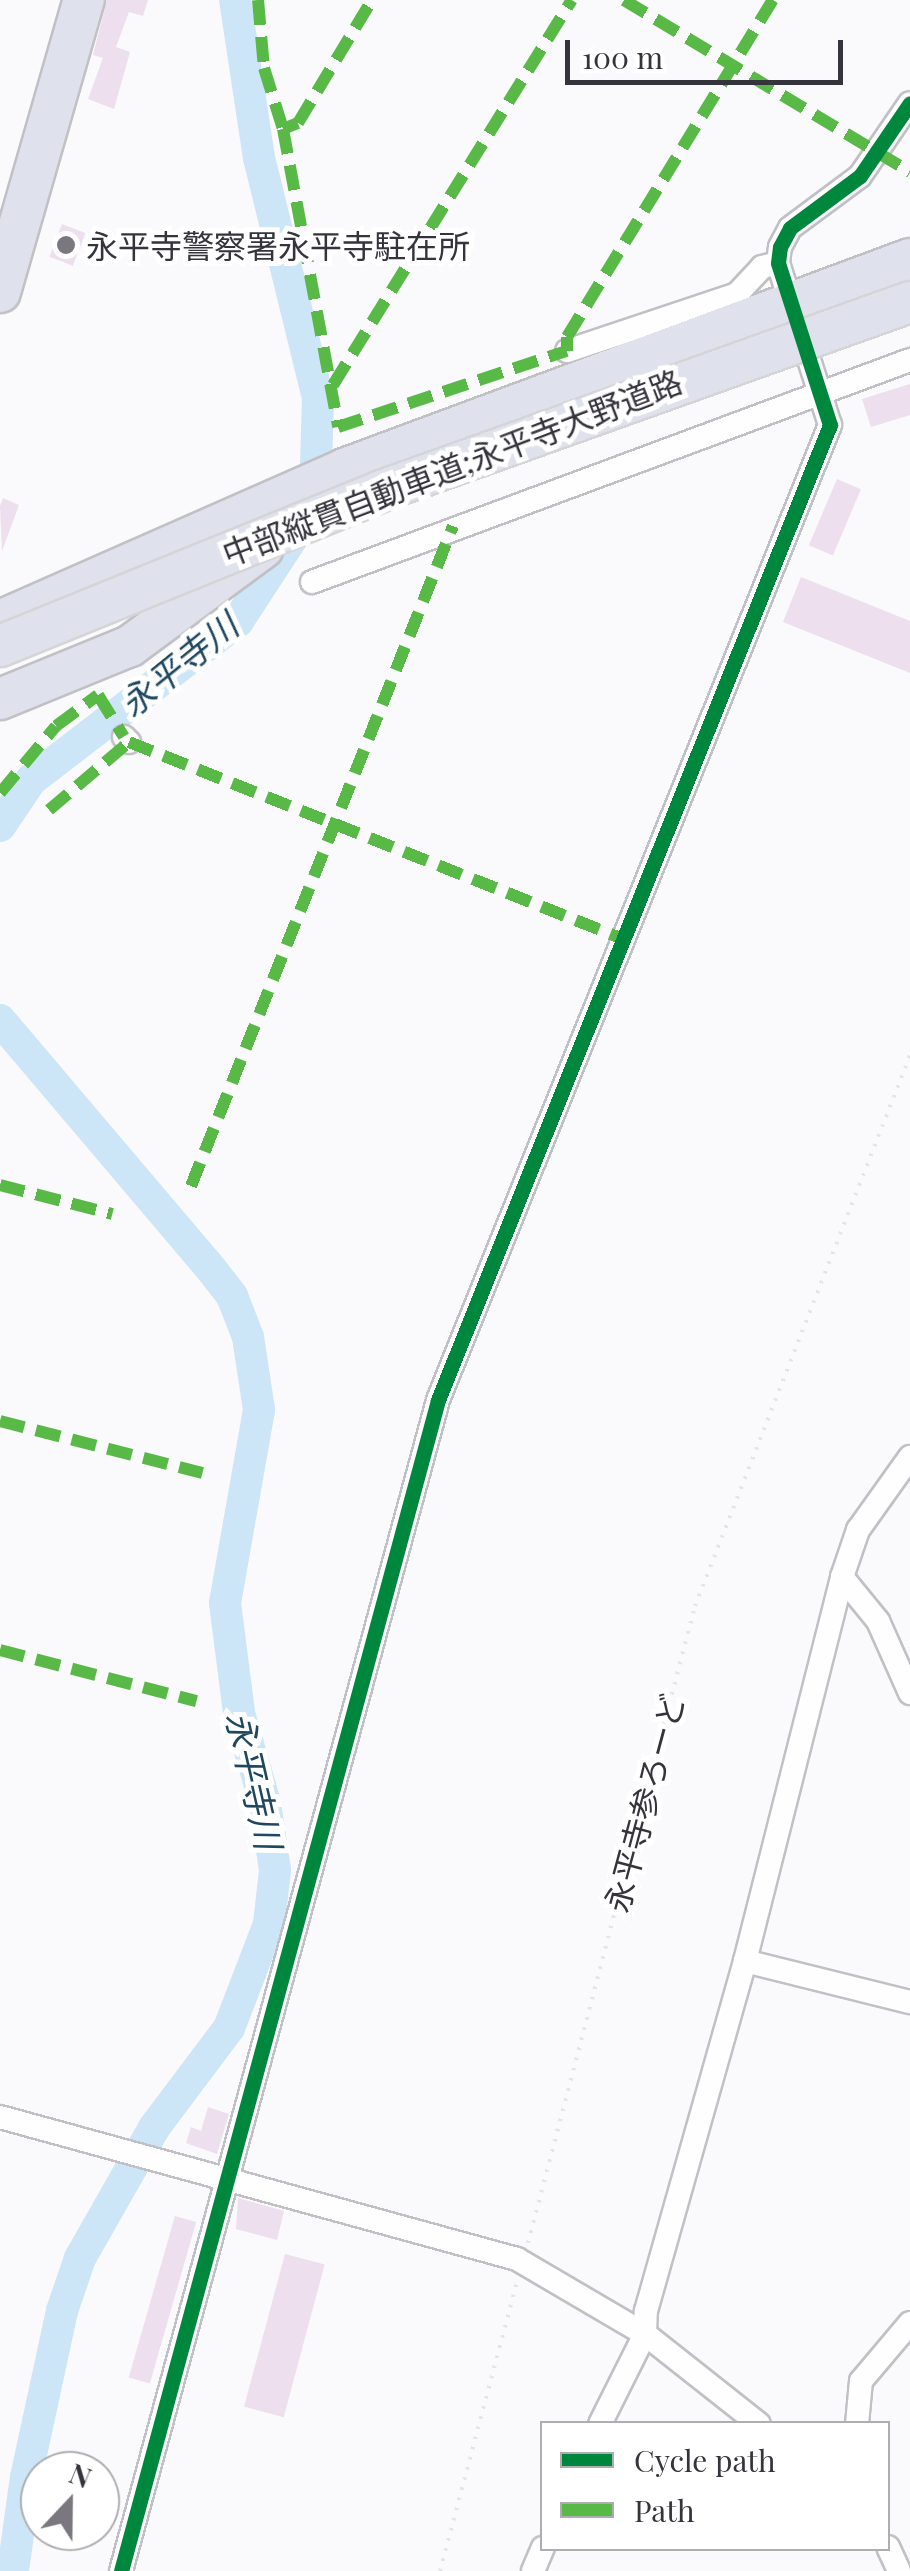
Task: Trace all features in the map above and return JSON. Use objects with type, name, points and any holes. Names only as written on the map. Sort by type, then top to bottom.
[{"type":"highway","points":[[0,292],[78,1]]},
{"type":"highway","points":[[0,621],[265,503],[343,484],[492,418],[910,259]]},
{"type":"highway","name":"中部縦貫自動車道;永平寺大野道路","points":[[0,646],[381,491],[910,302]]},
{"type":"highway","points":[[0,699],[130,646],[343,484]]},
{"type":"street","points":[[121,2571],[438,1400],[830,425],[823,389],[778,263],[790,228],[860,176],[910,103]]},
{"type":"street","points":[[567,350],[737,294],[762,268],[778,263]]},
{"type":"street","points":[[312,582],[823,389],[910,360]]},
{"type":"street","points":[[602,2421],[646,2334],[666,2236],[746,1961],[842,1578],[858,1530],[910,1457]]},
{"type":"street","points":[[842,1578],[878,1621],[910,1693]]},
{"type":"street","points":[[746,1961],[910,2002]]},
{"type":"street","points":[[0,2116],[155,2164],[523,2262],[646,2334],[755,2421]]},
{"type":"street","points":[[857,2421],[862,2381],[910,2323]]},
{"type":"building","points":[[107,0],[148,0],[143,16],[129,12],[116,47],[130,52],[114,109],[88,99],[103,58],[93,55]]},
{"type":"building","points":[[62,224],[85,233],[73,266],[49,257]]},
{"type":"building","points":[[910,384],[910,415],[871,427],[862,399]]},
{"type":"building","points":[[837,479],[861,489],[833,555],[809,545]]},
{"type":"building","points":[[3,498],[19,505],[2,551],[0,506]]},
{"type":"building","points":[[801,577],[910,621],[910,673],[783,622]]},
{"type":"building","points":[[208,2107],[229,2114],[217,2154],[186,2143],[191,2127],[201,2131]]},
{"type":"building","points":[[238,2198],[284,2211],[277,2240],[236,2229]]},
{"type":"building","points":[[175,2216],[196,2222],[150,2384],[129,2377]]},
{"type":"building","points":[[285,2254],[325,2265],[284,2417],[244,2407]]},
{"type":"waterway","name":"永平寺川","points":[[0,826],[31,780],[238,621],[296,532],[316,466],[318,398],[259,158],[235,0]]},
{"type":"waterway","name":"永平寺川","points":[[0,1020],[208,1265],[232,1296],[248,1337],[259,1410],[225,1603],[239,1713],[265,1803],[275,1870],[269,1924],[229,2028],[154,2128],[80,2258],[62,2311],[26,2477],[13,2571]]},
{"type":"marked path","points":[[258,0],[264,68],[283,129],[338,427],[567,351],[567,337],[773,0]]},
{"type":"marked path","points":[[283,129],[298,123],[372,0]]},
{"type":"marked path","points":[[333,385],[572,0]]},
{"type":"marked path","points":[[624,0],[910,172]]},
{"type":"marked path","points":[[191,1186],[453,526]]},
{"type":"marked path","points":[[0,793],[56,726],[98,695],[124,737]]},
{"type":"marked path","points":[[49,810],[129,742],[623,939]]},
{"type":"marked path","points":[[0,1185],[112,1214]]},
{"type":"marked path","points":[[0,1421],[202,1473]]},
{"type":"marked path","points":[[0,1650],[196,1701]]},
{"type":"cycle path","points":[[121,2571],[438,1400],[830,425],[778,263],[780,247],[790,228],[860,176],[910,103]]},
{"type":"place","name":"永平寺警察署永平寺駐在所","points":[[66,245]]}]
